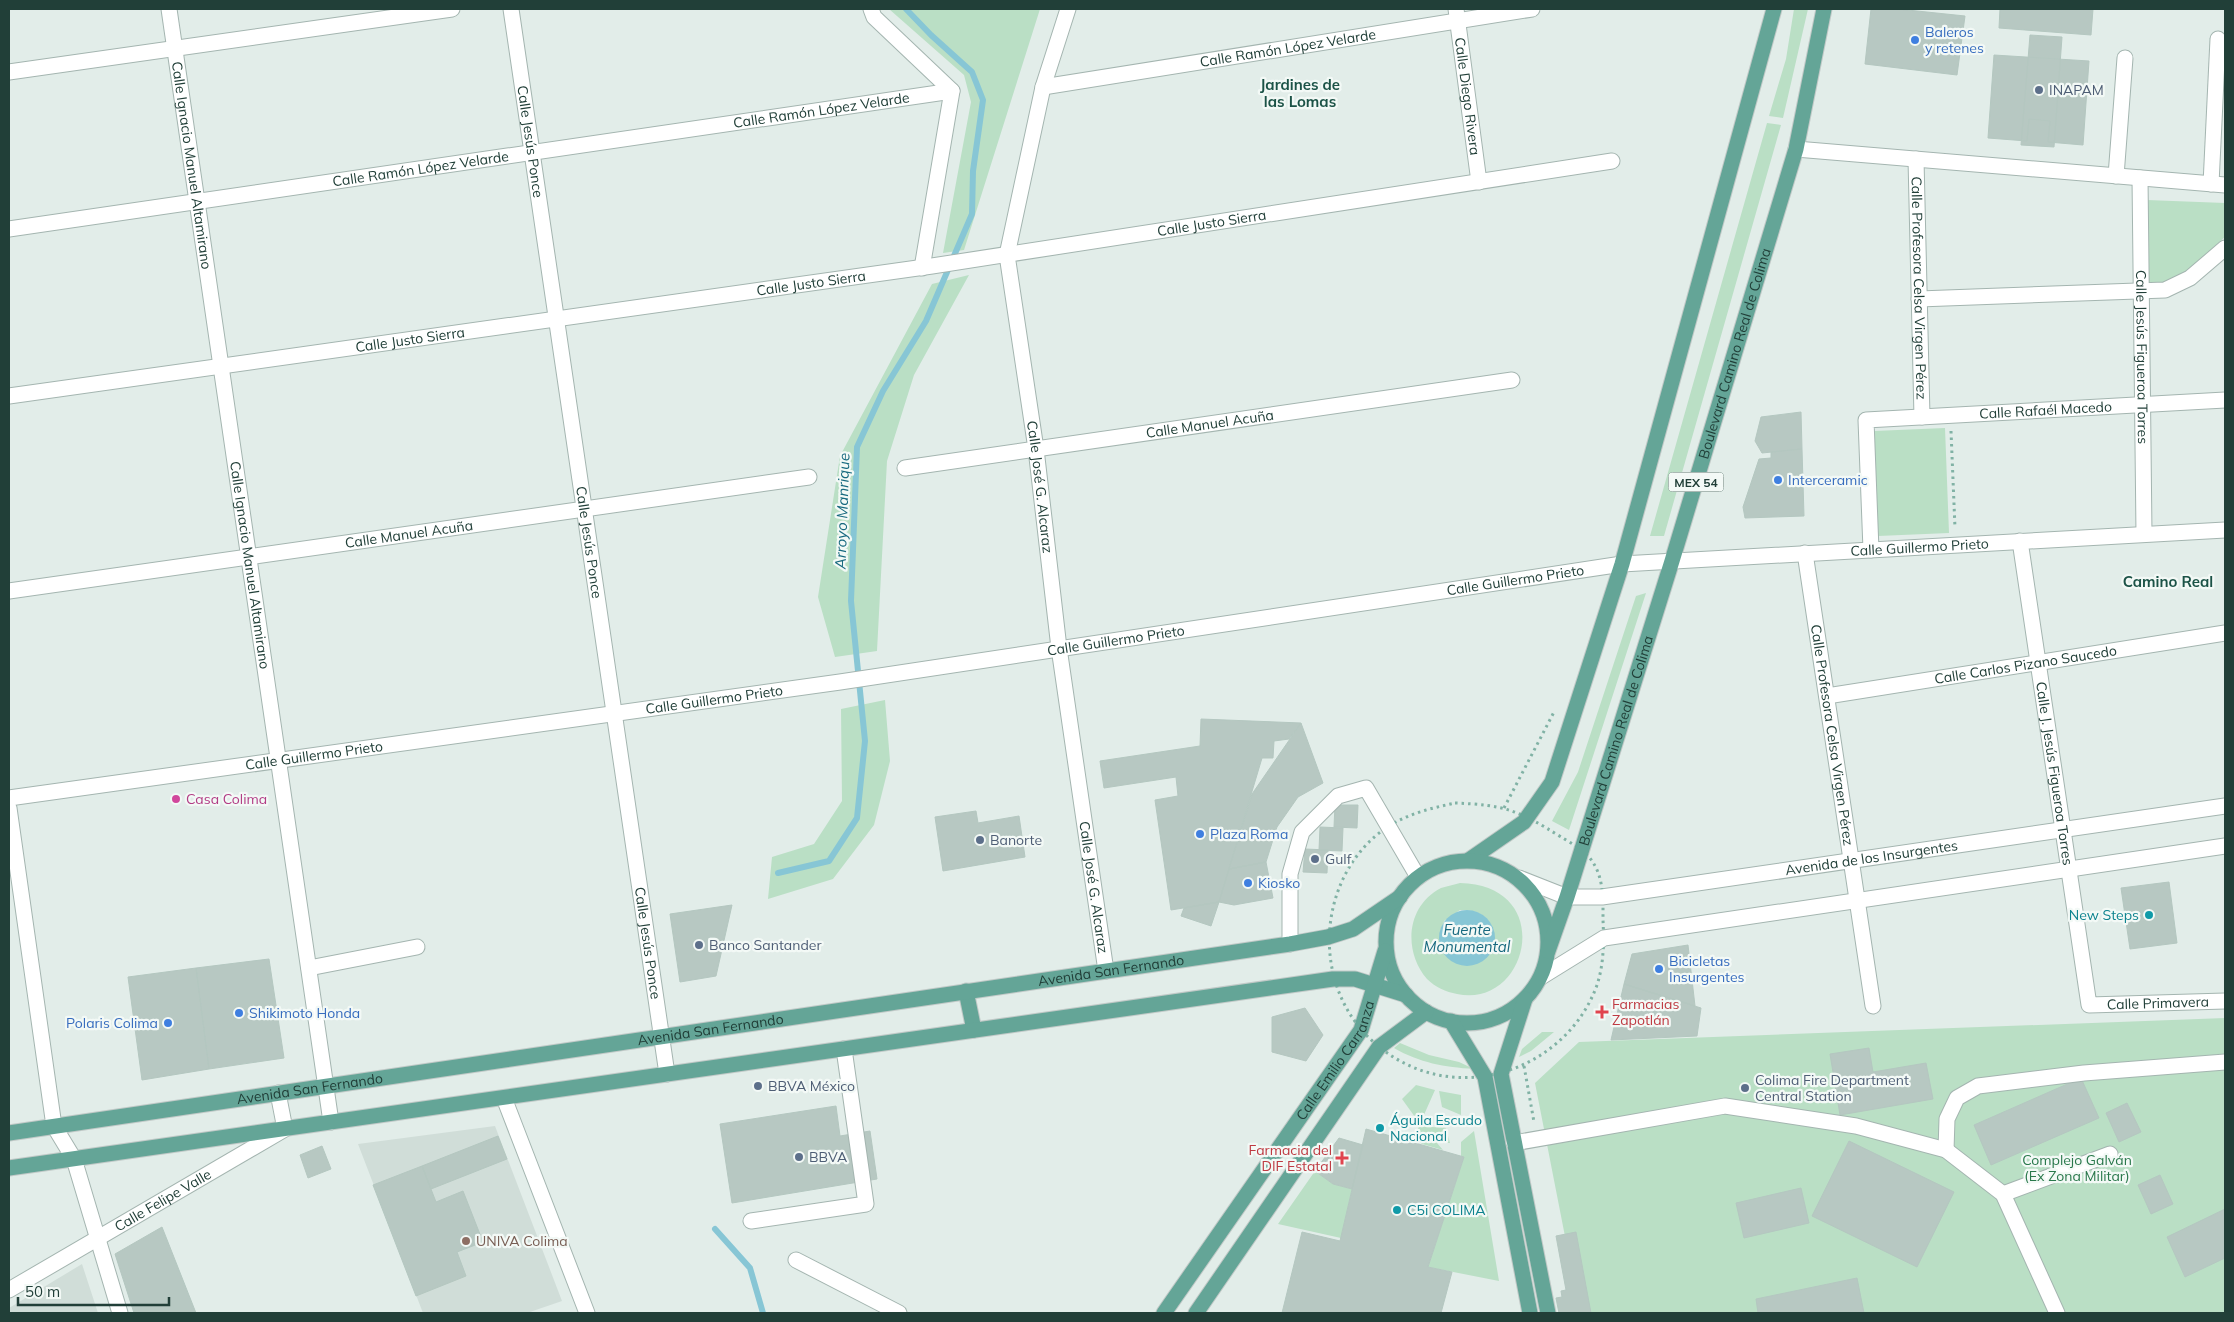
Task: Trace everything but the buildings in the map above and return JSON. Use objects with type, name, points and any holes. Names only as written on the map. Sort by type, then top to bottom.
[{"type":"main road","points":[[1469,860],[1524,822],[1552,782],[1622,564],[1771,9]]},
{"type":"main road","name":"Boulevard Camino Real de Colima","points":[[1548,951],[1567,897],[1672,561],[1796,149],[1824,9]]},
{"type":"main road","points":[[1469,860],[1496,865],[1519,878],[1537,898],[1547,924],[1548,951],[1540,977],[1524,999],[1503,1014],[1478,1023],[1451,1021],[1426,1012],[1406,995],[1392,973],[1386,947],[1389,921],[1400,897],[1418,877],[1442,864],[1469,860]]},
{"type":"main road","name":"Avenida San Fernando","points":[[9,1133],[1290,944],[1328,937],[1353,929],[1400,897]]},
{"type":"main road","name":"Calle Emilio Carranza","points":[[1164,1313],[1361,1030],[1376,986],[1386,947]]},
{"type":"main road","points":[[9,1168],[1333,979],[1355,978],[1406,995]]},
{"type":"main road","points":[[966,991],[974,1030]]},
{"type":"main road","points":[[1524,999],[1501,1074],[1548,1313]]},
{"type":"main road","name":"Calle Emilio Carranza","points":[[1196,1313],[1379,1047],[1426,1012]]},
{"type":"main road","points":[[1451,1021],[1484,1077],[1530,1313]]},
{"type":"street","name":"Calle Ignacio Manuel Altamirano","points":[[169,9],[331,1122]]},
{"type":"street","points":[[9,72],[452,9]]},
{"type":"street","name":"Calle Jesús Ponce","points":[[511,9],[668,1074]]},
{"type":"street","points":[[871,9],[874,17],[952,91],[927,267]]},
{"type":"street","name":"Calle José G. Alcaraz","points":[[1068,9],[1043,87],[1007,255],[1036,449],[1059,648],[1106,971]]},
{"type":"street","name":"Calle Ramón López Velarde","points":[[1043,87],[1457,14],[1532,9]]},
{"type":"street","name":"Calle Diego Rivera","points":[[1457,14],[1479,182]]},
{"type":"street","points":[[1796,149],[2218,184],[2218,39]]},
{"type":"street","points":[[2116,176],[2125,58]]},
{"type":"street","name":"Calle Ramón López Velarde","points":[[9,229],[952,91]]},
{"type":"street","name":"Calle Profesora Celsa Virgen Pérez","points":[[1916,159],[1922,417]]},
{"type":"street","name":"Calle Justo Sierra","points":[[9,396],[927,267],[1612,161]]},
{"type":"street","name":"Calle Jesús Figueroa Torres","points":[[2140,178],[2144,534]]},
{"type":"street","points":[[1919,299],[2141,293],[2165,290],[2190,278],[2225,248]]},
{"type":"street","name":"Calle Manuel Acuña","points":[[905,468],[1512,380]]},
{"type":"street","name":"Calle Rafaél Macedo","points":[[1871,550],[1866,420],[2225,400]]},
{"type":"street","name":"Calle Manuel Acuña","points":[[9,591],[809,477]]},
{"type":"street","name":"Calle Guillermo Prieto","points":[[9,798],[840,682],[1622,564],[2225,530]]},
{"type":"street","name":"Calle J. Jesús Figueroa Torres","points":[[2020,541],[2089,1005]]},
{"type":"street","name":"Calle Profesora Celsa Virgen Pérez","points":[[1805,553],[1873,1006]]},
{"type":"street","name":"Calle Carlos Pizano Saucedo","points":[[1827,696],[2225,633]]},
{"type":"street","points":[[1290,944],[1290,874],[1302,832],[1338,796],[1366,788],[1418,877]]},
{"type":"street","name":"Avenida de los Insurgentes","points":[[1519,878],[1567,897],[1602,897],[1852,862],[2225,806]]},
{"type":"street","points":[[9,808],[54,1126],[74,1159],[120,1313]]},
{"type":"street","points":[[1540,977],[1604,938],[2225,846]]},
{"type":"street","points":[[309,968],[417,947]]},
{"type":"street","name":"Calle Primavera","points":[[2089,1005],[2225,1001]]},
{"type":"street","points":[[751,1221],[866,1204],[844,1049]]},
{"type":"street","points":[[1946,1150],[1947,1120],[1957,1098],[1978,1086],[2084,1073],[2225,1062]]},
{"type":"street","points":[[278,1093],[285,1129]]},
{"type":"street","points":[[504,1098],[587,1313]]},
{"type":"street","points":[[1514,1143],[1725,1106],[1856,1126],[1946,1150],[2003,1194],[2057,1313]]},
{"type":"street","name":"Calle Felipe Valle","points":[[9,1290],[285,1129]]},
{"type":"street","points":[[2003,1194],[2110,1154]]},
{"type":"street","points":[[796,1260],[899,1313]]},
{"type":"path","points":[[1951,416],[1955,545]]},
{"type":"path","points":[[1455,803],[1489,804],[1508,808],[1528,816],[1592,859],[1601,878],[1604,938],[1597,985],[1580,1018],[1555,1045],[1524,1066],[1501,1074],[1459,1078],[1434,1074],[1410,1066],[1379,1047],[1361,1030],[1345,1007],[1333,979],[1328,937],[1335,900],[1350,867],[1367,845],[1389,827],[1420,811],[1455,803]]},
{"type":"shaded area","name":"UNIVA Colima","points":[[495,1126],[562,1301],[527,1313],[423,1313],[358,1144]]},
{"type":"shaded area","points":[[82,1264],[98,1313],[9,1313],[9,1308]]},
{"type":"green space","points":[[889,9],[1040,9],[964,250],[943,253],[971,102],[964,75]]},
{"type":"green space","points":[[1794,9],[1808,9],[1783,118],[1769,116],[1786,59]]},
{"type":"green space","points":[[1767,123],[1781,125],[1664,536],[1650,536]]},
{"type":"green space","points":[[2147,200],[2225,203],[2225,237],[2185,273],[2165,283],[2147,283]]},
{"type":"green space","points":[[969,275],[914,375],[887,461],[877,651],[835,657],[818,597],[840,456],[932,284]]},
{"type":"green space","points":[[1945,428],[1949,533],[1878,536],[1874,431]]},
{"type":"green space","points":[[1646,593],[1569,830],[1552,821],[1578,772],[1636,596]]},
{"type":"green space","points":[[885,700],[890,761],[874,825],[833,879],[768,899],[772,857],[814,844],[842,801],[841,709]]},
{"type":"green space","points":[[1460,883],[1491,889],[1511,903],[1521,923],[1522,945],[1515,966],[1501,983],[1482,994],[1457,994],[1437,987],[1427,979],[1419,968],[1414,956],[1412,930],[1415,917],[1421,906],[1429,896],[1441,888]],"holes":[[[1460,910],[1482,915],[1492,926],[1439,938],[1444,921]]]},
{"type":"green space","name":"Complejo Galván (Ex Zona Militar)","points":[[2225,1018],[2225,1313],[1580,1313],[1535,1083],[1579,1042]]},
{"type":"green space","points":[[1542,1032],[1554,1032],[1531,1051],[1519,1057],[1522,1049]]},
{"type":"green space","points":[[1400,1043],[1429,1055],[1459,1062],[1474,1069],[1423,1061],[1394,1048]]},
{"type":"green space","points":[[1416,1085],[1435,1090],[1423,1117],[1415,1117],[1402,1099]]},
{"type":"green space","points":[[1439,1091],[1461,1095],[1461,1115],[1442,1107]]},
{"type":"green space","points":[[1419,1126],[1446,1128],[1450,1143],[1437,1143],[1443,1150],[1422,1144],[1415,1136]]},
{"type":"green space","points":[[1474,1131],[1499,1281],[1428,1267],[1464,1157],[1461,1156],[1461,1142]]},
{"type":"green space","points":[[1315,1171],[1333,1184],[1352,1189],[1341,1238],[1278,1224]]},
{"type":"water","name":"Fuente Monumental","points":[[1467,910],[1478,912],[1487,918],[1493,927],[1495,938],[1493,949],[1487,958],[1478,964],[1467,966],[1456,964],[1447,958],[1441,949],[1439,938],[1441,927],[1447,918],[1456,912]]},
{"type":"waterway","name":"Arroyo Manrique","points":[[778,873],[829,861],[857,818],[865,741],[851,601],[857,447],[883,391],[926,321],[972,214],[973,171],[983,100],[972,72],[931,35],[906,9]]},
{"type":"waterway","name":"Arroyo Manrique","points":[[715,1229],[750,1268],[763,1313]]},
{"type":"place","name":"Baleros y retenes","points":[[1915,40]]},
{"type":"place","name":"INAPAM","points":[[2039,90]]},
{"type":"place","name":"Interceramic","points":[[1778,480]]},
{"type":"place","name":"Casa Colima","points":[[176,799]]},
{"type":"place","name":"Plaza Roma","points":[[1200,834]]},
{"type":"place","name":"Banorte","points":[[980,840]]},
{"type":"place","name":"Gulf","points":[[1315,859]]},
{"type":"place","name":"Kiosko","points":[[1248,883]]},
{"type":"place","name":"New Steps","points":[[2149,915]]},
{"type":"place","name":"Banco Santander","points":[[699,945]]},
{"type":"place","name":"Bicicletas Insurgentes","points":[[1659,969]]},
{"type":"place","name":"Farmacias Zapotlán","points":[[1602,1012]]},
{"type":"place","name":"Shikimoto Honda","points":[[239,1013]]},
{"type":"place","name":"Polaris Colima","points":[[168,1023]]},
{"type":"place","name":"BBVA México","points":[[758,1086]]},
{"type":"place","name":"Colima Fire Department Central Station","points":[[1745,1088]]},
{"type":"place","name":"Águila Escudo Nacional","points":[[1380,1128]]},
{"type":"place","name":"BBVA","points":[[799,1157]]},
{"type":"place","name":"Farmacia del DIF Estatal","points":[[1342,1158]]},
{"type":"place","name":"C5i COLIMA","points":[[1397,1210]]},
{"type":"place","name":"UNIVA Colima","points":[[466,1241]]},
{"type":"district","name":"Jardines de las Lomas","points":[[1300,92]]},
{"type":"district","name":"Camino Real","points":[[2168,581]]}]
